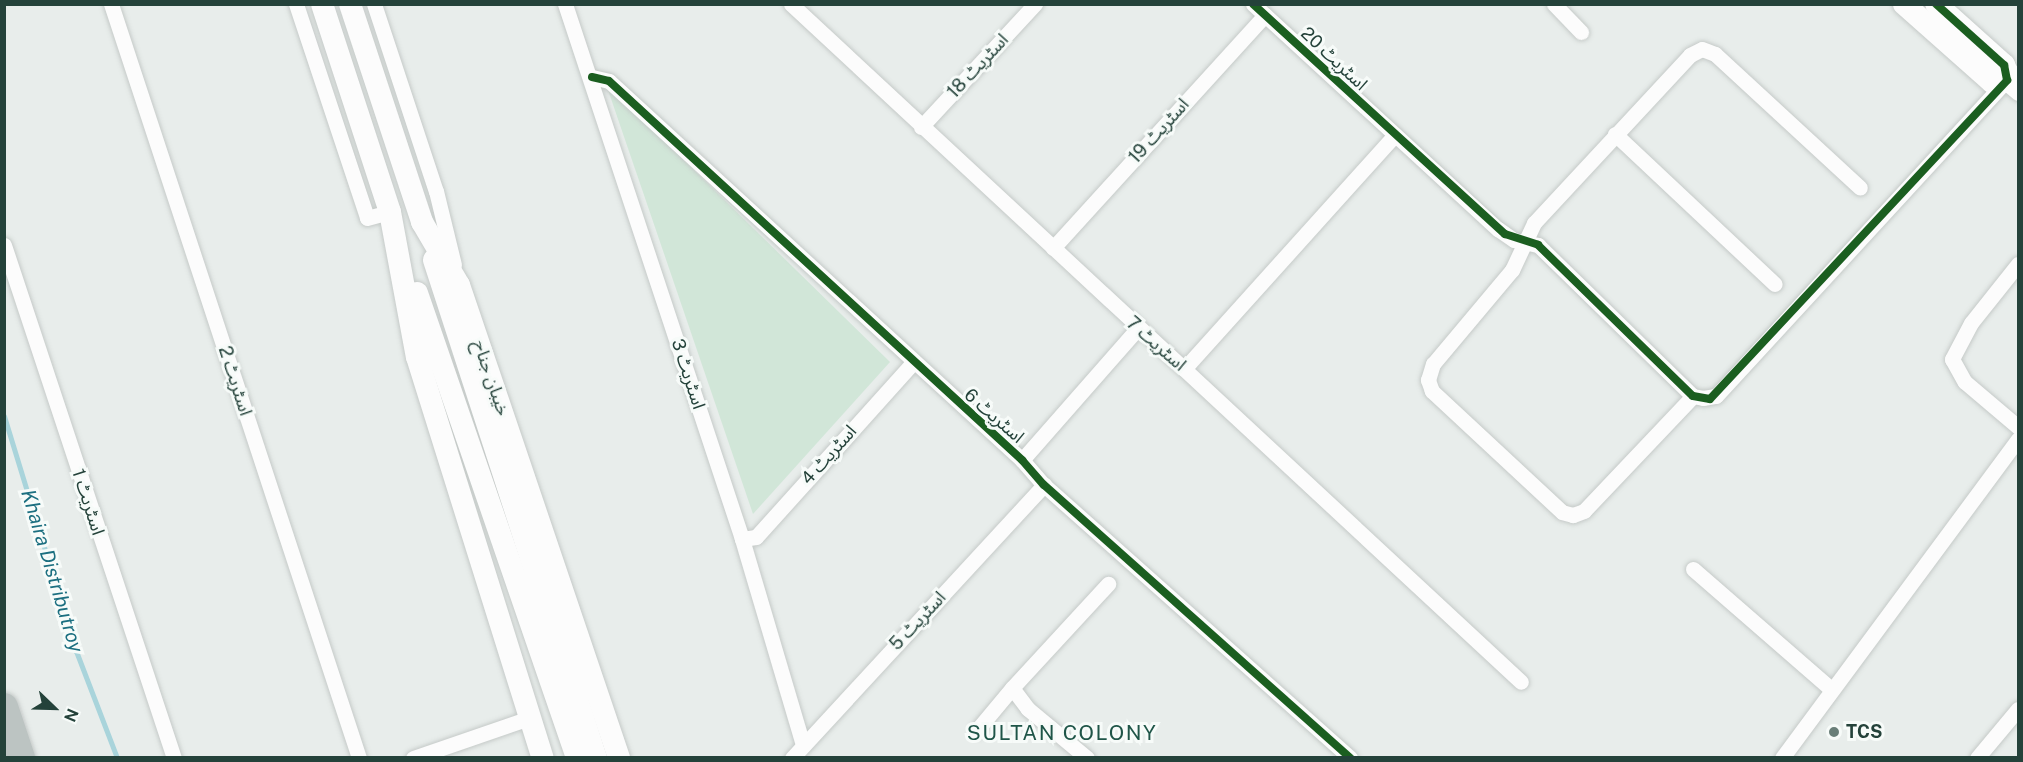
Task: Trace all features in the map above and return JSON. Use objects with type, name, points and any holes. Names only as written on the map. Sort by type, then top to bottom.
[{"type":"highway","points":[[4,707],[21,754]]},
{"type":"main road","points":[[322,4],[390,212],[577,758]]},
{"type":"main road","name":"خیبان جناح","points":[[350,4],[423,222],[459,285],[619,758]]},
{"type":"main road","points":[[1904,4],[1992,82],[2012,88]]},
{"type":"main road","points":[[1936,4],[2004,65],[2012,88]]},
{"type":"main road","points":[[390,212],[417,357],[543,758]]},
{"type":"main road","points":[[423,222],[485,426],[596,758]]},
{"type":"street","name":"اسٹریٹ 2","points":[[111,4],[359,758]]},
{"type":"street","points":[[296,4],[367,218],[390,212]]},
{"type":"street","points":[[374,4],[436,192],[459,285]]},
{"type":"street","name":"اسٹریٹ 3","points":[[566,4],[592,77],[742,539],[803,745]]},
{"type":"street","name":"اسٹریٹ 18","points":[[921,127],[1035,4]]},
{"type":"street","points":[[1554,4],[1581,32]]},
{"type":"street","name":"اسٹریٹ 7","points":[[793,5],[1137,329],[1184,369],[1521,682]]},
{"type":"street","name":"اسٹریٹ 20","points":[[1259,10],[1394,136],[1505,234],[1523,243],[1538,246],[1693,396]]},
{"type":"street","name":"اسٹریٹ 19","points":[[1053,248],[1259,10]]},
{"type":"street","points":[[1860,188],[1714,54],[1702,49],[1690,55],[1534,223],[1512,270],[1433,364],[1428,380],[1432,391],[1562,512],[1573,515],[1584,512],[1693,396],[1716,396],[2012,88]]},
{"type":"street","name":"اسٹریٹ 6","points":[[592,77],[609,81],[912,364],[1022,460],[1044,485],[1350,758]]},
{"type":"street","points":[[1616,134],[1775,284]]},
{"type":"street","points":[[1184,369],[1394,136]]},
{"type":"street","name":"اسٹریٹ 1","points":[[4,245],[174,758]]},
{"type":"street","points":[[2019,264],[1971,323],[1952,359],[1965,382],[2019,427]]},
{"type":"street","points":[[1022,460],[1137,329]]},
{"type":"street","name":"اسٹریٹ 4","points":[[742,539],[756,537],[912,364]]},
{"type":"street","points":[[1782,758],[2019,439]]},
{"type":"street","name":"اسٹریٹ 5","points":[[792,758],[1044,485]]},
{"type":"street","points":[[1693,569],[1832,690]]},
{"type":"street","points":[[977,730],[1012,688],[1108,584]]},
{"type":"street","points":[[1012,688],[1028,709],[1077,755]]},
{"type":"street","points":[[1977,758],[2019,709]]},
{"type":"street","points":[[413,758],[531,717]]},
{"type":"green space","points":[[606,84],[890,362],[753,514]]},
{"type":"waterway","name":"Khaira Distributroy","points":[[4,416],[76,651],[117,758]]},
{"type":"cycle path","points":[[1253,4],[1505,234],[1538,245],[1693,396],[1710,399],[2007,80],[2004,65],[1936,4]]},
{"type":"cycle path","points":[[592,77],[609,81],[1022,460],[1044,485],[1350,758]]},
{"type":"place","name":"TCS","points":[[1834,732]]},
{"type":"district","name":"SULTAN COLONY","points":[[1062,733]]}]
